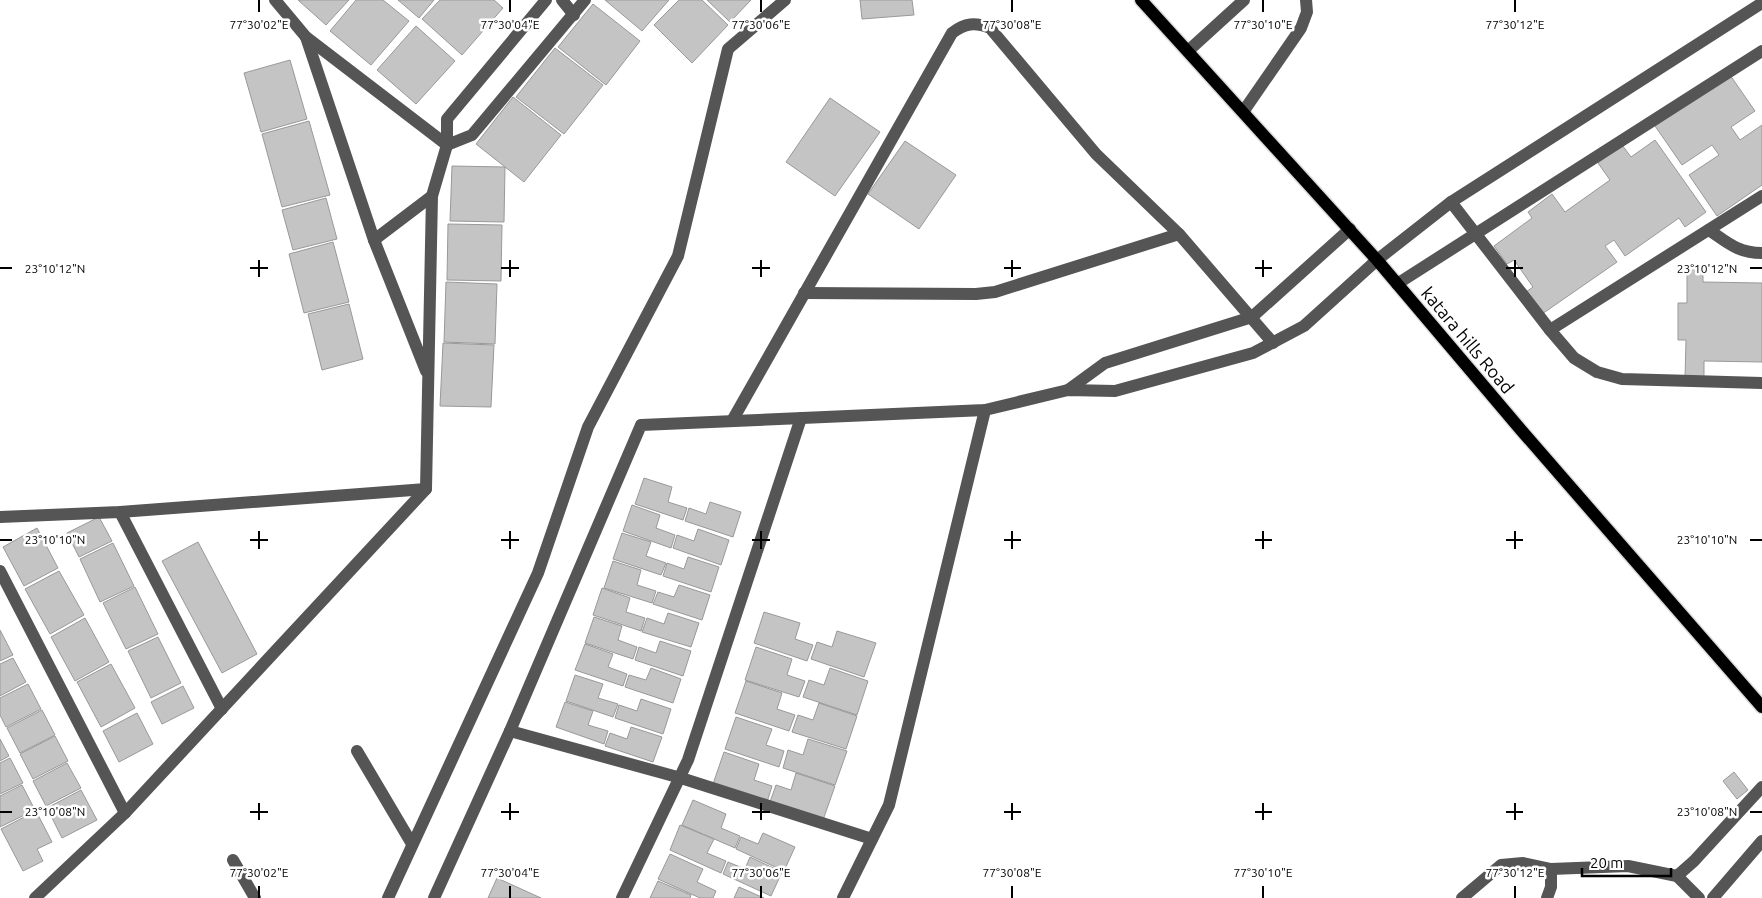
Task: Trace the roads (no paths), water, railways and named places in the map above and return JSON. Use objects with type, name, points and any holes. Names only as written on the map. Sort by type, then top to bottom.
[{"type":"main road","name":"katara hills Road","points":[[1141,0],[1350,229],[1762,708]]},
{"type":"street","points":[[275,0],[306,37],[447,145]]},
{"type":"street","points":[[34,898],[125,814],[426,489],[432,196],[447,145],[447,119],[546,0]]},
{"type":"street","points":[[562,0],[574,15]]},
{"type":"street","points":[[447,145],[472,135],[585,0]]},
{"type":"street","points":[[388,898],[538,573],[588,427],[678,256],[728,49],[785,0]]},
{"type":"street","points":[[1188,51],[1244,0]]},
{"type":"street","points":[[1243,112],[1302,28],[1307,12],[1306,0]]},
{"type":"street","points":[[434,898],[510,731],[641,425],[986,410],[1068,390],[1115,391],[1253,353],[1304,326],[1377,260],[1451,202],[1762,3]]},
{"type":"street","points":[[732,421],[952,33],[963,25],[979,23],[990,28],[1096,154],[1178,234],[1273,343]]},
{"type":"street","points":[[306,37],[374,240],[429,377]]},
{"type":"street","points":[[1397,284],[1762,51]]},
{"type":"street","points":[[374,240],[432,196]]},
{"type":"street","points":[[1550,330],[1762,196]]},
{"type":"street","points":[[1451,202],[1550,330],[1574,358],[1597,372],[1622,379],[1762,383]]},
{"type":"street","points":[[1068,390],[1105,363],[1252,317],[1350,229]]},
{"type":"street","points":[[1709,230],[1732,247],[1746,253],[1762,253]]},
{"type":"street","points":[[804,293],[976,294],[995,292],[1178,234]]},
{"type":"street","points":[[844,898],[889,805],[986,410]]},
{"type":"street","points":[[622,898],[681,778],[801,418]]},
{"type":"street","points":[[0,517],[120,512],[426,489]]},
{"type":"street","points":[[120,512],[222,709]]},
{"type":"street","points":[[0,570],[125,814]]},
{"type":"street","points":[[510,731],[681,778],[872,839]]},
{"type":"street","points":[[357,751],[412,844]]},
{"type":"street","points":[[1677,876],[1694,861],[1762,787]]},
{"type":"street","points":[[1712,898],[1762,841]]},
{"type":"street","points":[[233,860],[255,898]]},
{"type":"street","points":[[1462,898],[1501,865],[1522,863],[1550,869],[1628,866],[1677,876],[1700,898]]},
{"type":"street","points":[[1547,898],[1551,887],[1550,869]]}]
